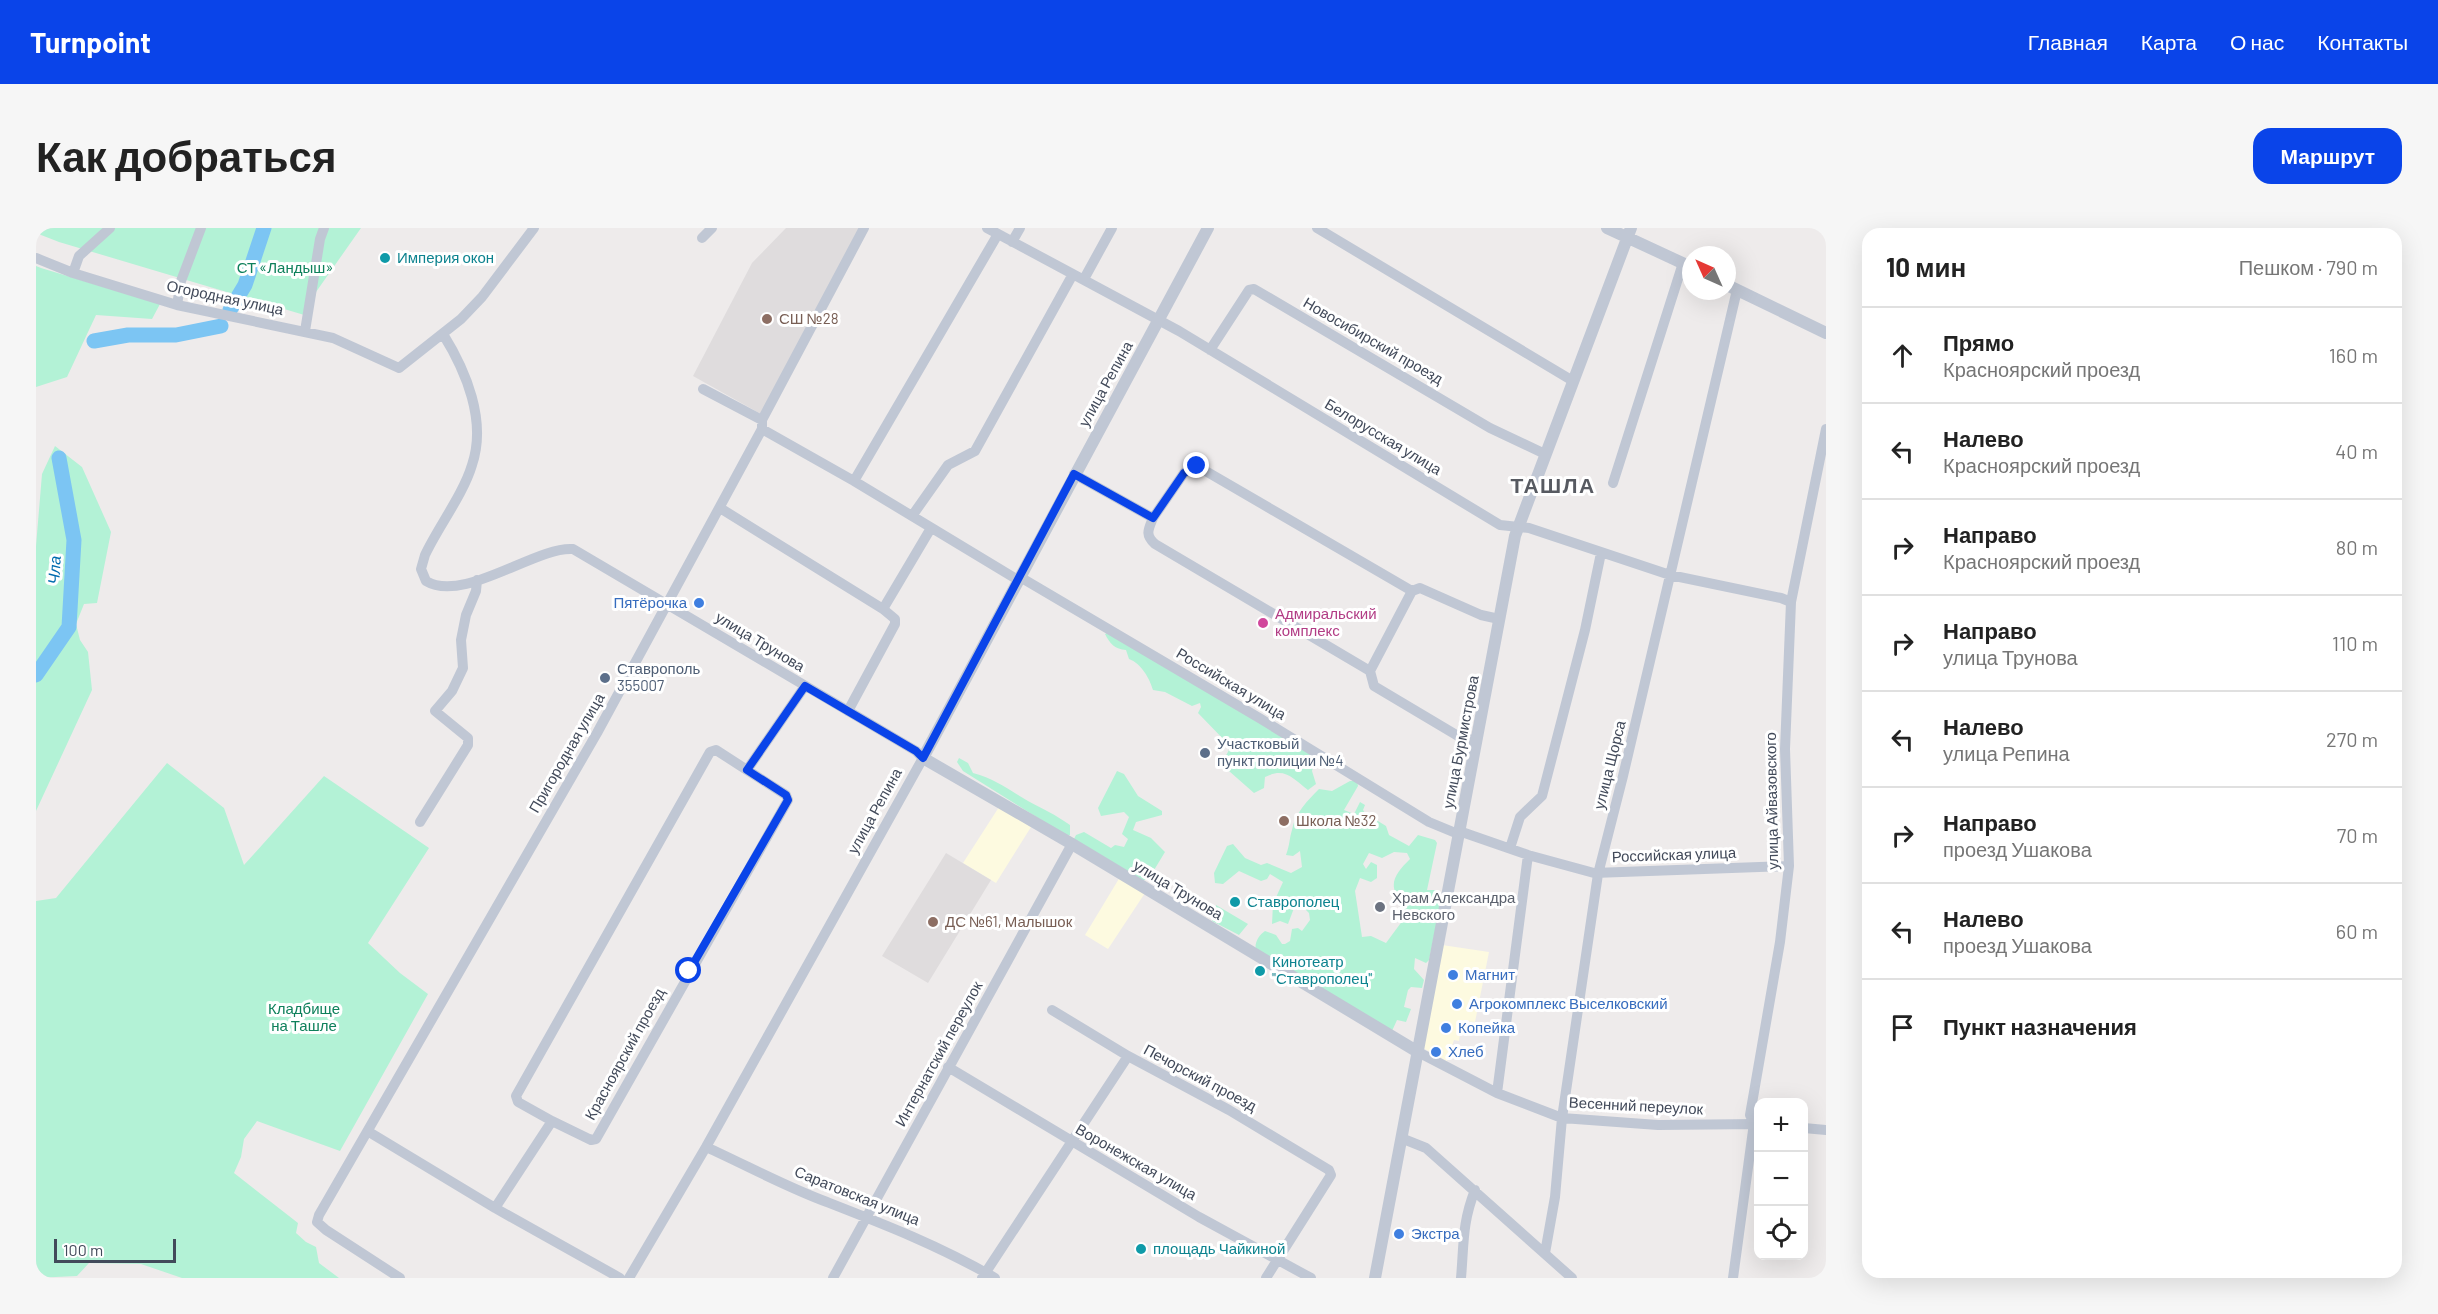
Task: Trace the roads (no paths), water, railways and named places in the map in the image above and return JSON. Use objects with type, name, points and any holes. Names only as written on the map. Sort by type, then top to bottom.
[{"type":"street","points":[[73,273],[79,256],[110,228]]},
{"type":"street","points":[[177,305],[181,281],[201,228]]},
{"type":"street","points":[[305,331],[319,242],[324,228]]},
{"type":"street","points":[[443,334],[482,297],[534,228]]},
{"type":"street","points":[[702,238],[712,228]]},
{"type":"street","name":"Пригородная улица","points":[[400,1278],[346,1245],[317,1222],[319,1215],[369,1132],[376,1113],[597,733],[720,508],[864,228]]},
{"type":"street","name":"Белорусская улица","points":[[987,228],[1158,319],[1500,525],[1518,526],[1670,574],[1791,602]]},
{"type":"street","points":[[1012,242],[1020,228]]},
{"type":"street","points":[[1084,279],[1112,228]]},
{"type":"street","name":"улица Репина","points":[[629,1278],[706,1146],[923,758],[1208,228]]},
{"type":"street","points":[[1317,228],[1573,381]]},
{"type":"street","points":[[1607,228],[1629,233],[1682,262]]},
{"type":"street","name":"улица Бурмистрова","points":[[1375,1278],[1518,526],[1629,233]]},
{"type":"street","points":[[854,481],[998,234]]},
{"type":"street","name":"Огородная улица","points":[[38,261],[177,305],[305,331],[357,347],[399,368],[443,334]]},
{"type":"street","points":[[912,516],[948,465],[975,451],[1073,274]]},
{"type":"street","points":[[1613,483],[1682,280]]},
{"type":"street","name":"Новосибирский проезд","points":[[1210,350],[1249,290],[1254,289],[1491,428],[1545,454]]},
{"type":"street","points":[[1736,289],[1826,333]]},
{"type":"street","name":"улица Щорса","points":[[1545,1253],[1555,1197],[1562,1118],[1599,874],[1670,574],[1729,300]]},
{"type":"street","name":"улица Трунова","points":[[443,334],[457,356],[467,382],[475,415],[476,447],[472,465],[436,531],[421,568],[423,577],[431,585],[455,585],[477,580],[502,573],[557,550],[573,549],[916,751],[923,758],[1072,844],[1418,1052]]},
{"type":"street","name":"Российская улица","points":[[703,389],[931,528],[1261,719],[1429,822],[1528,855],[1599,874],[1789,866]]},
{"type":"street","name":"улица Айвазовского","points":[[1754,1120],[1750,1115],[1780,942],[1789,866],[1785,749],[1791,602],[1826,429]]},
{"type":"street","points":[[1370,670],[1155,544],[1149,539],[1147,533],[1153,518],[1184,473],[1197,466],[1412,591]]},
{"type":"street","points":[[1074,474],[1153,518]]},
{"type":"street","points":[[720,508],[893,616],[895,624],[848,711]]},
{"type":"street","points":[[884,609],[931,528]]},
{"type":"street","points":[[1510,848],[1520,817],[1542,796],[1585,630],[1601,553]]},
{"type":"street","points":[[420,822],[468,746],[468,738],[435,711],[452,691],[463,668],[461,639],[466,615],[476,591],[477,580]]},
{"type":"street","points":[[1477,741],[1458,736],[1374,686],[1370,670],[1412,591],[1420,588],[1481,615],[1499,619]]},
{"type":"street","points":[[747,770],[805,686]]},
{"type":"street","name":"Красноярский проезд","points":[[716,750],[747,770],[786,795],[788,800],[596,1139],[591,1140],[518,1102],[516,1096],[710,752],[716,750]]},
{"type":"street","name":"Интернатский переулок","points":[[833,1278],[1072,844]]},
{"type":"street","points":[[1497,1093],[1528,855]]},
{"type":"street","name":"Печорский проезд","points":[[1052,1010],[1128,1056],[1229,1110],[1329,1170],[1330,1175],[1277,1261]]},
{"type":"street","name":"Весенний переулок","points":[[1418,1052],[1497,1093],[1562,1118],[1658,1125],[1754,1123]]},
{"type":"street","points":[[987,1276],[1070,1141],[1128,1056]]},
{"type":"street","name":"Воронежская улица","points":[[948,1067],[1070,1141],[1277,1261],[1311,1278]]},
{"type":"street","points":[[495,1208],[552,1121]]},
{"type":"street","points":[[1808,1129],[1826,1131]]},
{"type":"street","points":[[369,1132],[495,1208],[620,1278]]},
{"type":"street","name":"улица Айвазовского","points":[[1733,1278],[1754,1136]]},
{"type":"street","points":[[1401,1138],[1426,1148],[1572,1278]]},
{"type":"street","name":"Саратовская улица","points":[[706,1146],[826,1202],[931,1243],[987,1276]]},
{"type":"street","points":[[1461,1278],[1462,1238],[1466,1213],[1475,1190]]},
{"type":"street","points":[[1266,1278],[1277,1261]]},
{"type":"waterway","name":"Чла","points":[[230,310],[245,285],[264,228]]},
{"type":"waterway","name":"Чла","points":[[94,341],[128,335],[176,335],[221,326]]},
{"type":"waterway","name":"Чла","points":[[36,675],[69,627],[74,540],[59,458]]},
{"type":"place","name":"Империя окон","points":[[385,258]]},
{"type":"place","name":"СШ №28","points":[[767,319]]},
{"type":"place","name":"Пятёрочка","points":[[699,603]]},
{"type":"place","name":"Адмиральский комплекс","points":[[1263,623]]},
{"type":"place","name":"Ставрополь 355007","points":[[605,678]]},
{"type":"place","name":"Участковый пункт полиции №4","points":[[1205,753]]},
{"type":"place","name":"Школа №32","points":[[1284,821]]},
{"type":"place","name":"Ставрополец","points":[[1235,902]]},
{"type":"place","name":"Храм Александра Невского","points":[[1380,907]]},
{"type":"place","name":"ДС №61, Малышок","points":[[933,922]]},
{"type":"place","name":"Кинотеатр \"Ставрополец\"","points":[[1260,971]]},
{"type":"place","name":"Магнит","points":[[1453,975]]},
{"type":"place","name":"Агрокомплекс Выселковский","points":[[1457,1004]]},
{"type":"place","name":"Копейка","points":[[1446,1028]]},
{"type":"place","name":"Хлеб","points":[[1436,1052]]},
{"type":"place","name":"Экстра","points":[[1399,1234]]},
{"type":"place","name":"площадь Чайкиной","points":[[1141,1249]]},
{"type":"district","name":"ТАШЛА","points":[[1553,486]]},
{"type":"park label","name":"СТ «Ландыш»","points":[[285,268]]},
{"type":"park label","name":"Кладбище на Ташле","points":[[304,1018]]}]
